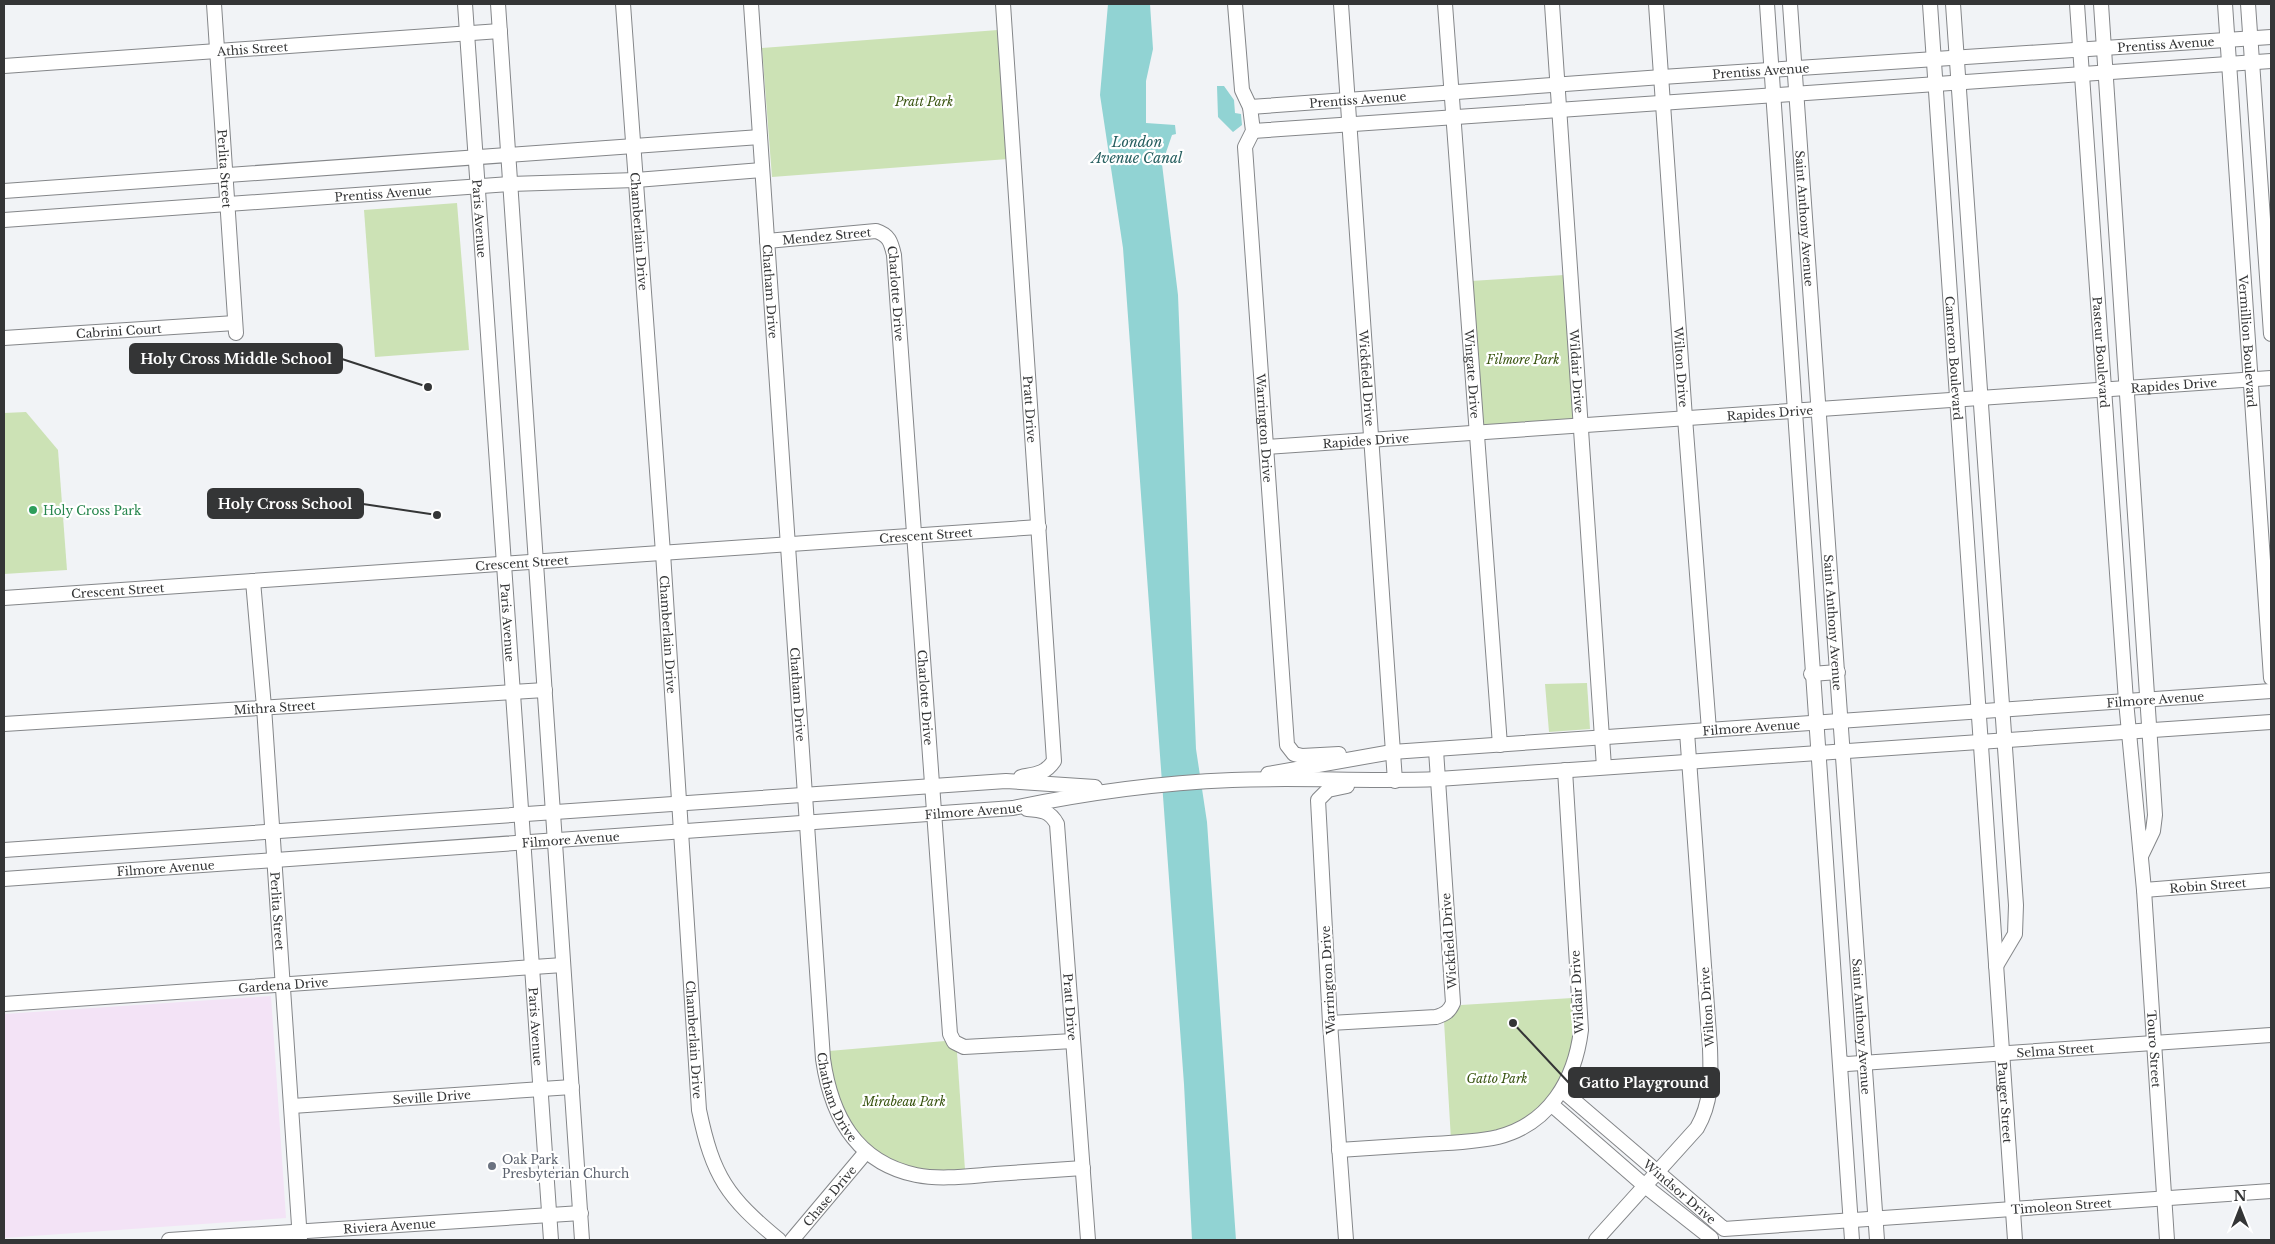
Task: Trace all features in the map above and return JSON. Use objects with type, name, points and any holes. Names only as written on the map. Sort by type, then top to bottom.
[{"type":"street","name":"Perlita Street","points":[[214,4],[235,328]]},
{"type":"street","name":"Paris Avenue","points":[[465,4],[552,1240]]},
{"type":"street","points":[[498,4],[582,1240]]},
{"type":"street","name":"Chamberlain Drive","points":[[623,4],[663,553],[700,1110],[705,1137],[714,1166],[727,1190],[745,1212],[779,1240]]},
{"type":"street","name":"Chatham Drive","points":[[751,4],[807,823],[827,1085],[840,1118],[849,1133],[866,1152],[899,1170],[931,1177],[955,1177],[1083,1168]]},
{"type":"street","name":"Pratt Drive","points":[[1003,4],[1054,761],[1048,770],[1042,774],[1006,781]]},
{"type":"street","name":"Warrington Drive","points":[[1236,4],[1242,90],[1250,107],[1253,131],[1245,147],[1287,735],[1290,751],[1302,756],[1392,752]]},
{"type":"street","name":"Wickfield Drive","points":[[1342,4],[1395,781]]},
{"type":"street","name":"Wingate Drive","points":[[1445,4],[1500,745]]},
{"type":"street","name":"Wildair Drive","points":[[1552,4],[1604,768]]},
{"type":"street","name":"Wilton Drive","points":[[1656,4],[1684,418],[1709,730]]},
{"type":"street","name":"Saint Anthony Avenue","points":[[1767,4],[1811,674],[1852,1240]]},
{"type":"street","name":"Saint Anthony Avenue","points":[[1790,4],[1877,1240]]},
{"type":"street","name":"Cameron Boulevard","points":[[1930,4],[1979,712]]},
{"type":"street","name":"Cameron Boulevard","points":[[1953,4],[2002,710]]},
{"type":"street","name":"Pasteur Boulevard","points":[[2077,4],[2126,701]]},
{"type":"street","name":"Pasteur Boulevard","points":[[2101,4],[2148,700]]},
{"type":"street","name":"Vermillion Boulevard","points":[[2225,4],[2271,678]]},
{"type":"street","name":"Vermillion Boulevard","points":[[2248,4],[2271,334]]},
{"type":"street","name":"Athis Street","points":[[4,66],[500,31]]},
{"type":"street","name":"Prentiss Avenue","points":[[1250,107],[1558,84],[1796,70],[2271,37]]},
{"type":"street","name":"Prentiss Avenue","points":[[1253,131],[2271,61]]},
{"type":"street","points":[[4,191],[475,159],[760,136]]},
{"type":"street","name":"Prentiss Avenue","points":[[4,220],[510,184],[636,180],[762,170]]},
{"type":"street","name":"Mendez Street","points":[[767,241],[864,231],[876,231],[886,234]]},
{"type":"street","name":"Charlotte Drive","points":[[886,234],[892,244],[894,255],[950,1034],[954,1042],[964,1047],[1073,1041]]},
{"type":"street","name":"Cabrini Court","points":[[4,338],[235,328]]},
{"type":"street","name":"Rapides Drive","points":[[1267,447],[2271,378]]},
{"type":"street","name":"Crescent Street","points":[[4,598],[1039,527]]},
{"type":"street","name":"Perlita Street","points":[[253,581],[264,707],[300,1236]]},
{"type":"street","points":[[1811,674],[1838,672]]},
{"type":"street","name":"Mithra Street","points":[[4,724],[545,690]]},
{"type":"street","name":"Filmore Avenue","points":[[1233,780],[1392,752],[2271,692]]},
{"type":"street","points":[[2140,856],[2154,824],[2151,730],[2148,700]]},
{"type":"street","name":"Touro Street","points":[[2126,701],[2144,890],[2167,1240]]},
{"type":"street","points":[[1996,966],[2011,944],[2017,921],[2002,710]]},
{"type":"street","name":"Pauger Street","points":[[1979,712],[2015,1240]]},
{"type":"street","name":"Filmore Avenue","points":[[4,879],[274,862],[1013,808],[1067,797],[1136,787],[1233,780],[1395,781],[1438,779],[2271,722]]},
{"type":"street","name":"Wilton Drive","points":[[1596,1240],[1697,1128],[1706,1113],[1709,1098],[1710,1057],[1687,732]]},
{"type":"street","name":"Wickfield Drive","points":[[1330,1023],[1436,1017],[1444,1015],[1450,1009],[1453,994],[1436,750]]},
{"type":"street","name":"Wildair Drive","points":[[1339,1150],[1469,1142],[1499,1136],[1538,1117],[1552,1105],[1563,1091],[1576,1059],[1581,1030],[1564,770]]},
{"type":"street","name":"Filmore Avenue","points":[[4,850],[553,810],[1006,781],[1136,787]]},
{"type":"street","name":"Warrington Drive","points":[[1346,1240],[1330,1023],[1318,800],[1328,790],[1338,787],[1395,781]]},
{"type":"street","name":"Pratt Drive","points":[[1013,808],[1047,811],[1053,816],[1057,824],[1088,1240]]},
{"type":"street","name":"Robin Street","points":[[2144,890],[2271,880]]},
{"type":"street","name":"Gardena Drive","points":[[4,1004],[282,983],[564,965]]},
{"type":"street","name":"Selma Street","points":[[1840,1062],[1865,1062],[2271,1035]]},
{"type":"street","name":"Seville Drive","points":[[292,1106],[572,1087]]},
{"type":"street","name":"Windsor Drive","points":[[1563,1091],[1656,1173],[1724,1229],[1851,1220]]},
{"type":"street","name":"Windsor Drive","points":[[1552,1105],[1645,1186],[1711,1239]]},
{"type":"street","name":"Chase Drive","points":[[792,1240],[866,1152]]},
{"type":"street","name":"Timoleon Street","points":[[1851,1220],[2271,1191]]},
{"type":"street","name":"Riviera Avenue","points":[[169,1240],[300,1236],[580,1213]]},
{"type":"street","points":[[1711,1239],[1724,1229]]},
{"type":"shaded area","points":[[271,996],[286,1218],[4,1238],[4,1014]]},
{"type":"green space","name":"Pratt Park","points":[[998,30],[1008,159],[772,177],[762,48]]},
{"type":"green space","points":[[457,203],[469,350],[375,357],[364,210]]},
{"type":"green space","name":"Filmore Park","points":[[1564,275],[1574,419],[1481,426],[1471,281]]},
{"type":"green space","name":"Holy Cross Park","points":[[26,412],[58,450],[67,570],[4,574],[4,413]]},
{"type":"green space","points":[[1587,683],[1590,729],[1549,732],[1545,684]]},
{"type":"green space","name":"Gatto Park","points":[[1572,998],[1574,1031],[1568,1063],[1556,1086],[1540,1107],[1519,1123],[1508,1128],[1487,1134],[1451,1140],[1444,1021],[1455,1014],[1461,1005]]},
{"type":"green space","name":"Mirabeau Park","points":[[945,1041],[957,1052],[965,1170],[923,1171],[896,1163],[872,1148],[852,1128],[833,1086],[829,1051]]},
{"type":"water","name":"London Avenue Canal","points":[[1108,4],[1150,4],[1153,49],[1146,81],[1146,123],[1175,125],[1176,134],[1172,135],[1162,164],[1178,295],[1196,749],[1207,822],[1236,1240],[1192,1240],[1184,1084],[1123,248],[1100,95]]},
{"type":"water","points":[[1217,86],[1224,86],[1234,100],[1235,113],[1241,114],[1242,125],[1233,132],[1218,117]]},
{"type":"place","name":"Holy Cross Middle School","points":[[428,387]]},
{"type":"place","name":"Holy Cross Park","points":[[33,510]]},
{"type":"place","name":"Holy Cross School","points":[[437,515]]},
{"type":"place","name":"Gatto Playground","points":[[1513,1023]]},
{"type":"place","name":"Oak Park Presbyterian Church","points":[[492,1166]]}]
